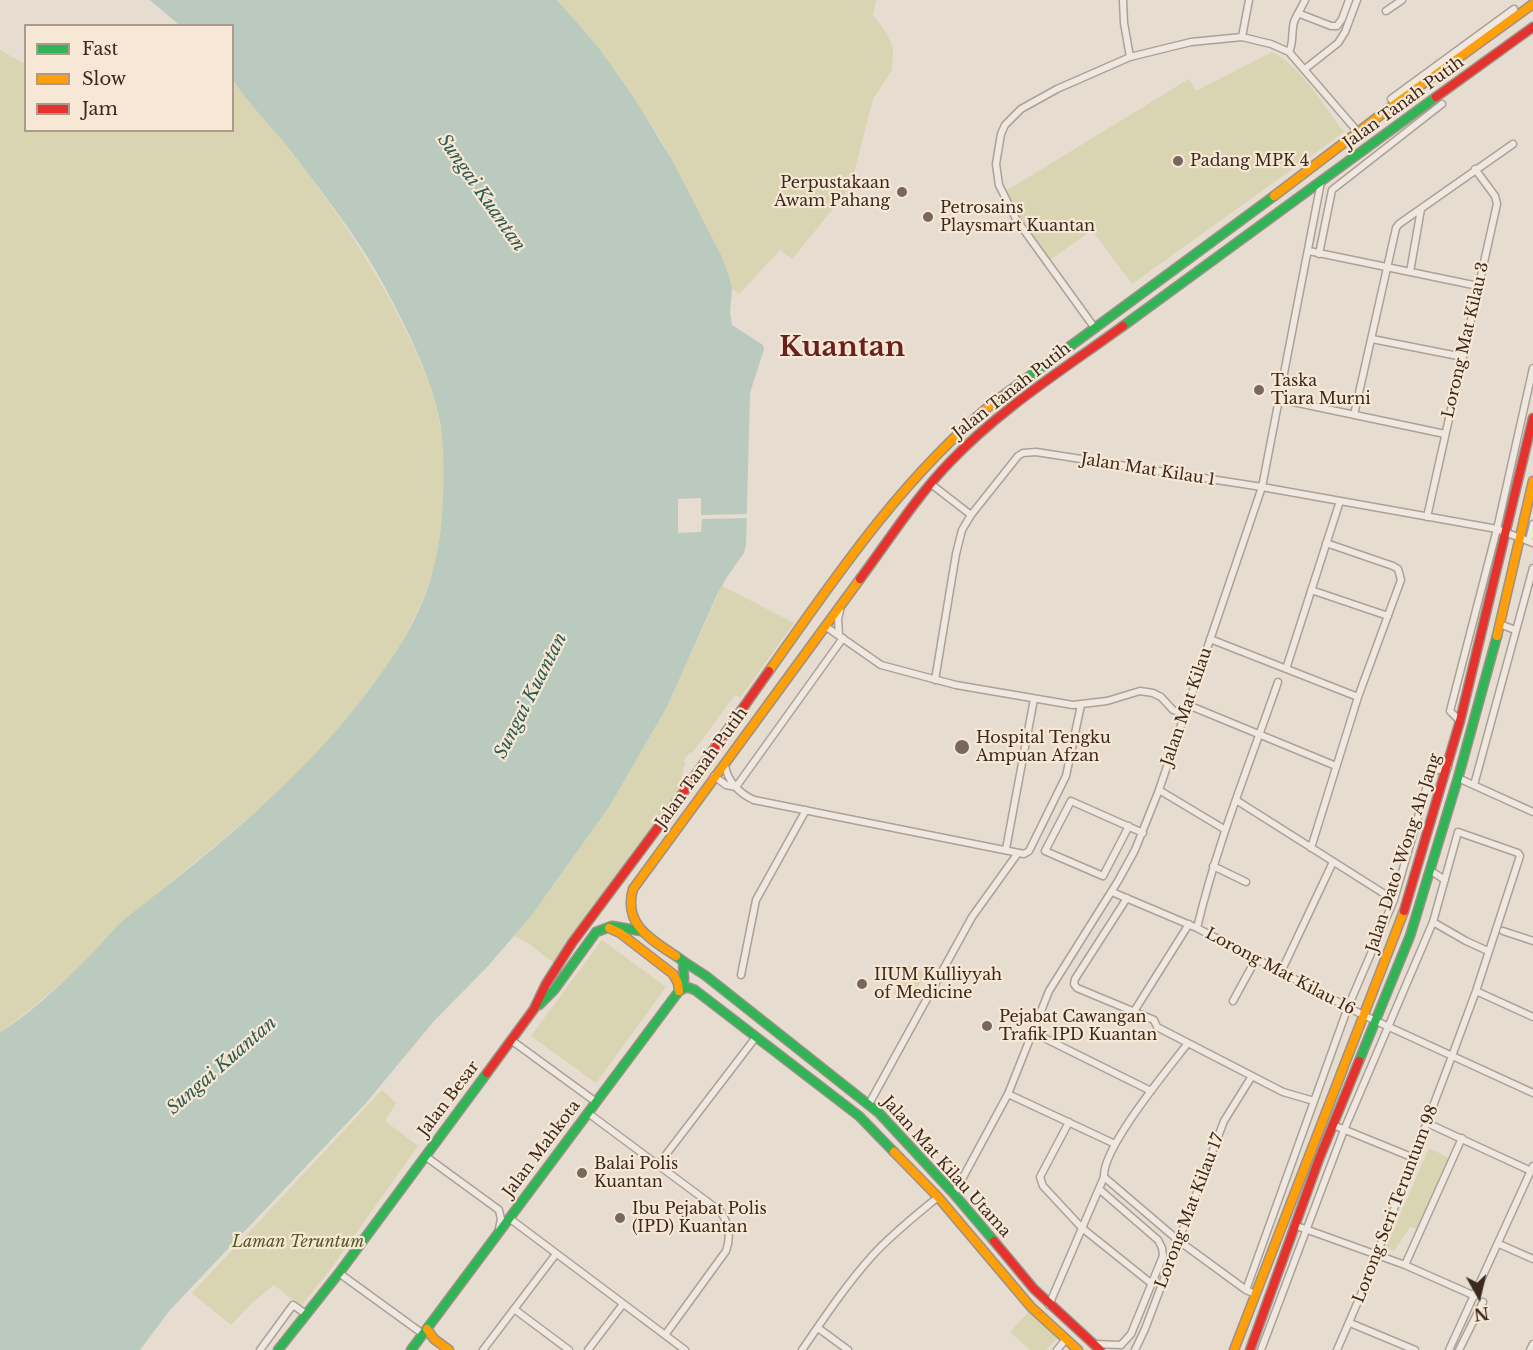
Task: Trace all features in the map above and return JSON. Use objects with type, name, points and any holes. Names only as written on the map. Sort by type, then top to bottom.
[{"type":"main road","name":"Jalan Tanah Putih","points":[[607,897],[714,750],[823,607],[843,565],[945,446],[1005,393],[1233,227],[1358,132],[1393,101],[1533,4]]},
{"type":"main road","name":"Jalan Tanah Putih","points":[[642,931],[630,912],[629,896],[639,880],[857,581],[931,484],[966,446],[1015,405],[1533,27]]},
{"type":"main road","name":"Jalan Dato' Wong Ah Jang","points":[[1234,1350],[1250,1292],[1402,920],[1448,767],[1533,418]]},
{"type":"main road","name":"Jalan Dato' Wong Ah Jang","points":[[1250,1350],[1294,1225],[1410,936],[1431,872],[1500,624],[1533,481]]},
{"type":"main road","points":[[823,607],[857,581]]},
{"type":"main road","points":[[692,781],[714,776],[714,750]]},
{"type":"main road","name":"Jalan Besar","points":[[278,1350],[339,1273],[534,1009],[551,974],[607,897]]},
{"type":"main road","points":[[534,1009],[554,990],[596,932],[606,927],[623,926],[642,931]]},
{"type":"main road","points":[[606,927],[620,933],[673,974],[679,991],[687,987],[695,990],[696,981],[706,976]]},
{"type":"main road","name":"Jalan Mat Kilau Utama","points":[[642,931],[706,976],[869,1104],[954,1194],[1049,1305],[1096,1347]]},
{"type":"main road","name":"Jalan Mahkota","points":[[411,1350],[508,1217],[679,991],[684,980],[683,961]]},
{"type":"main road","name":"Jalan Mat Kilau Utama","points":[[695,990],[859,1116],[938,1197],[1031,1307],[1078,1350]]},
{"type":"main road","points":[[770,1047],[771,1039],[780,1036]]},
{"type":"main road","points":[[425,1332],[449,1350]]},
{"type":"street","points":[[1123,0],[1124,23],[1130,57]]},
{"type":"street","points":[[1242,37],[1249,0]]},
{"type":"street","points":[[1289,52],[1292,45],[1294,20],[1300,14],[1305,0]]},
{"type":"street","points":[[1300,14],[1331,26],[1337,26],[1342,20],[1349,0]]},
{"type":"street","points":[[1305,69],[1338,43],[1345,32],[1357,0]]},
{"type":"street","points":[[1386,11],[1402,0]]},
{"type":"street","points":[[1393,101],[1514,9]]},
{"type":"street","points":[[1094,327],[1048,266],[1008,207],[999,185],[996,173],[997,155],[1005,125],[1021,109],[1057,88],[1130,57],[1191,42],[1242,37],[1271,44],[1289,52],[1358,132]]},
{"type":"street","points":[[1319,254],[1331,191],[1442,104]]},
{"type":"street","points":[[1354,415],[1396,228],[1475,169],[1513,144]]},
{"type":"street","points":[[1362,151],[1370,159]]},
{"type":"street","name":"Lorong Mat Kilau 3","points":[[1427,517],[1497,204],[1495,196],[1475,169]]},
{"type":"street","name":"Jalan Mat Kilau","points":[[954,1194],[1008,1094],[1048,991],[1112,892],[1143,833],[1159,790],[1262,487],[1321,182]]},
{"type":"street","points":[[1410,272],[1421,208]]},
{"type":"street","points":[[1309,251],[1478,286]]},
{"type":"street","points":[[1372,339],[1463,357]]},
{"type":"street","points":[[1460,721],[1450,711],[1497,530],[1533,368]]},
{"type":"street","points":[[1279,399],[1445,434]]},
{"type":"street","name":"Jalan Mat Kilau 1","points":[[936,680],[962,530],[971,515],[1018,456],[1030,452],[1340,501],[1497,530],[1531,542]]},
{"type":"street","points":[[931,484],[971,515]]},
{"type":"street","points":[[1286,669],[1340,501]]},
{"type":"street","points":[[1531,542],[1533,524]]},
{"type":"street","points":[[1311,848],[1358,697],[1401,576],[1398,569],[1393,566],[1326,543]]},
{"type":"street","points":[[1474,785],[1533,568]]},
{"type":"street","points":[[1311,590],[1388,616]]},
{"type":"street","points":[[736,787],[841,636],[838,619],[846,596]]},
{"type":"street","points":[[1478,602],[1489,604]]},
{"type":"street","points":[[1500,624],[1515,630]]},
{"type":"street","points":[[825,626],[881,665],[936,680],[1066,705],[1107,701],[1140,691],[1154,693],[1173,710],[1185,714]]},
{"type":"street","points":[[1468,637],[1480,641]]},
{"type":"street","points":[[1210,639],[1358,697]]},
{"type":"street","points":[[1197,928],[1224,829],[1278,682]]},
{"type":"street","points":[[1006,849],[1034,699]]},
{"type":"street","points":[[725,762],[726,774],[736,787],[754,800],[1024,854],[1029,851],[1066,776],[1081,705]]},
{"type":"street","points":[[1188,705],[1336,766]]},
{"type":"street","points":[[1104,1177],[1179,1241],[1250,1292],[1348,1007],[1394,900],[1431,772],[1448,767]]},
{"type":"street","points":[[714,776],[726,785],[736,787]]},
{"type":"street","points":[[1458,778],[1533,811]]},
{"type":"street","points":[[1159,790],[1224,829]]},
{"type":"street","points":[[1236,800],[1394,900]]},
{"type":"street","points":[[1129,826],[1103,876],[1045,850],[1071,801],[1129,826],[1143,833]]},
{"type":"street","points":[[741,975],[758,894],[806,810]]},
{"type":"street","name":"Lorong Seri Teruntum 98","points":[[1336,1350],[1350,1323],[1377,1255],[1452,1056],[1476,991],[1520,855],[1458,832],[1445,880]]},
{"type":"street","points":[[869,1104],[974,915],[1018,853]]},
{"type":"street","points":[[1281,972],[1334,861]]},
{"type":"street","points":[[1213,866],[1246,882]]},
{"type":"street","points":[[1261,1350],[1344,1130],[1433,922],[1445,880],[1431,872]]},
{"type":"street","name":"Lorong Mat Kilau 16","points":[[1112,892],[1189,924],[1375,1021],[1533,1093]]},
{"type":"street","points":[[1127,898],[1075,979],[1074,984],[1077,988],[1154,1020],[1157,1027],[1283,1092],[1314,1101]]},
{"type":"street","points":[[1433,922],[1488,951]]},
{"type":"street","points":[[1133,1013],[1189,924]]},
{"type":"street","points":[[1503,931],[1533,941]]},
{"type":"street","points":[[1233,1001],[1256,959]]},
{"type":"street","points":[[1476,991],[1533,1017]]},
{"type":"street","points":[[1032,1032],[1151,1091]]},
{"type":"street","points":[[658,1165],[756,1037]]},
{"type":"street","points":[[511,1040],[596,1102]]},
{"type":"street","points":[[1049,1305],[1104,1177],[1104,1169],[1115,1144],[1151,1091],[1188,1043]]},
{"type":"street","name":"Lorong Mat Kilau 17","points":[[1135,1350],[1224,1121],[1252,1076]]},
{"type":"street","points":[[1008,1094],[1115,1144]]},
{"type":"street","points":[[588,1113],[720,1211],[728,1229],[726,1251],[665,1335]]},
{"type":"street","points":[[1069,1122],[1040,1177],[1043,1186],[1082,1228],[1152,1284]]},
{"type":"street","points":[[1427,1123],[1532,1168],[1449,1350]]},
{"type":"street","points":[[1333,1125],[1414,1158]]},
{"type":"street","points":[[1405,1265],[1461,1138]]},
{"type":"street","points":[[425,1155],[499,1210],[501,1219],[498,1232]]},
{"type":"street","points":[[1096,1347],[1123,1347],[1131,1334],[1163,1256],[1158,1240],[1099,1189]]},
{"type":"street","points":[[802,1350],[848,1284],[873,1254],[938,1197]]},
{"type":"street","points":[[508,1217],[685,1350]]},
{"type":"street","points":[[1294,1225],[1405,1265],[1475,1296]]},
{"type":"street","points":[[1498,1244],[1533,1259]]},
{"type":"street","points":[[483,1350],[556,1254]]},
{"type":"street","points":[[339,1273],[425,1332]]},
{"type":"street","points":[[1268,1296],[1279,1300]]},
{"type":"street","points":[[1460,1350],[1483,1302]]},
{"type":"street","points":[[588,1350],[623,1304]]},
{"type":"street","points":[[260,1350],[293,1305],[306,1314]]},
{"type":"street","points":[[514,1310],[569,1350]]},
{"type":"street","points":[[1350,1323],[1415,1350]]},
{"type":"street","points":[[818,1328],[848,1350]]},
{"type":"street","points":[[1057,1350],[1066,1339]]},
{"type":"street","points":[[1530,1350],[1533,1344]]},
{"type":"green space","points":[[557,0],[876,0],[873,15],[893,47],[892,70],[873,99],[850,188],[792,259],[780,250],[739,294],[732,289],[721,255],[660,138],[599,48]]},
{"type":"green space","points":[[0,50],[24,63],[24,132],[234,132],[234,80],[335,211],[395,310],[421,364],[433,397],[441,430],[444,469],[439,543],[424,595],[402,642],[358,707],[304,768],[138,911],[80,967],[0,1034]]},
{"type":"green space","name":"Padang MPK 4","points":[[1272,52],[1283,58],[1302,77],[1344,132],[1132,284],[1092,230],[1050,260],[1016,214],[1006,191],[1189,79],[1196,91]]},
{"type":"green space","points":[[722,586],[794,623],[740,698],[735,695],[692,753],[690,752],[683,761],[685,763],[678,793],[554,963],[528,943],[514,936],[609,807],[667,707]]},
{"type":"green space","points":[[602,940],[666,987],[596,1083],[531,1036]]},
{"type":"green space","points":[[908,965],[925,973],[910,1001],[894,993]]},
{"type":"green space","name":"Laman Teruntum","points":[[382,1090],[396,1103],[385,1121],[418,1146],[332,1267],[301,1306],[274,1285],[253,1302],[231,1325],[192,1293]]},
{"type":"green space","points":[[1429,1148],[1449,1158],[1417,1229],[1410,1227],[1394,1251],[1386,1248]]},
{"type":"green space","points":[[1030,1310],[1058,1337],[1046,1350],[1030,1350],[1010,1332]]},
{"type":"water","name":"Sungai Kuantan","points":[[150,0],[557,0],[599,48],[636,101],[672,160],[721,255],[729,276],[732,289],[730,313],[732,325],[763,345],[764,349],[750,393],[746,545],[744,553],[716,597],[667,707],[609,807],[531,916],[488,966],[434,1021],[366,1103],[170,1310],[140,1350],[0,1350],[0,1033],[59,986],[125,919],[256,812],[286,784],[341,725],[388,664],[416,617],[429,583],[440,532],[444,469],[440,422],[430,385],[407,330],[358,242],[282,140],[234,81],[234,24],[178,24]]},
{"type":"pier","points":[[701,498],[701,515],[750,514],[750,518],[702,519],[701,532],[678,533],[678,499]]},
{"type":"traffic: fast","points":[[1123,326],[1436,97]]},
{"type":"traffic: fast","points":[[993,403],[1274,196]]},
{"type":"traffic: fast","points":[[1359,1061],[1410,936],[1458,778],[1497,636]]},
{"type":"traffic: fast","points":[[539,1005],[554,990],[596,932],[612,926],[641,931]]},
{"type":"traffic: fast","points":[[411,1350],[679,991],[684,980],[683,961],[676,956]]},
{"type":"traffic: fast","points":[[683,961],[706,976],[879,1113],[994,1241]]},
{"type":"traffic: fast","points":[[679,991],[687,987],[695,990],[859,1116],[894,1152]]},
{"type":"traffic: fast","points":[[278,1350],[339,1273],[487,1073]]},
{"type":"traffic: slow","points":[[1274,196],[1395,104],[1533,4]]},
{"type":"traffic: slow","points":[[769,671],[872,529],[900,495],[960,432],[993,403]]},
{"type":"traffic: slow","points":[[1497,636],[1533,481]]},
{"type":"traffic: slow","points":[[676,956],[648,937],[635,921],[631,901],[633,889],[860,579]]},
{"type":"traffic: slow","points":[[1234,1350],[1404,911]]},
{"type":"traffic: slow","points":[[609,928],[620,933],[673,974],[679,991]]},
{"type":"traffic: slow","points":[[894,1152],[938,1197],[1031,1307],[1078,1350]]},
{"type":"traffic: slow","points":[[427,1329],[434,1339],[449,1350]]},
{"type":"traffic: jam","points":[[1436,97],[1533,27]]},
{"type":"traffic: jam","points":[[860,579],[926,490],[969,443],[1033,390],[1123,326]]},
{"type":"traffic: jam","points":[[1404,911],[1460,721],[1533,418]]},
{"type":"traffic: jam","points":[[487,1073],[534,1009],[546,984],[572,943],[671,810],[769,671]]},
{"type":"traffic: jam","points":[[1250,1350],[1319,1159],[1359,1061]]},
{"type":"traffic: jam","points":[[994,1241],[1034,1289],[1100,1350]]},
{"type":"place","name":"Padang MPK 4","points":[[1178,161]]},
{"type":"place","name":"Perpustakaan Awam Pahang","points":[[902,192]]},
{"type":"place","name":"Petrosains Playsmart Kuantan","points":[[928,217]]},
{"type":"place","name":"Taska Tiara Murni","points":[[1259,390]]},
{"type":"place","name":"Hospital Tengku Ampuan Afzan","points":[[962,747]]},
{"type":"place","name":"IIUM Kulliyyah of Medicine","points":[[862,984]]},
{"type":"place","name":"Pejabat Cawangan Trafik IPD Kuantan","points":[[987,1026]]},
{"type":"place","name":"Balai Polis Kuantan","points":[[582,1173]]},
{"type":"place","name":"Ibu Pejabat Polis (IPD) Kuantan","points":[[620,1218]]},
{"type":"district","name":"Kuantan","points":[[842,348]]}]
